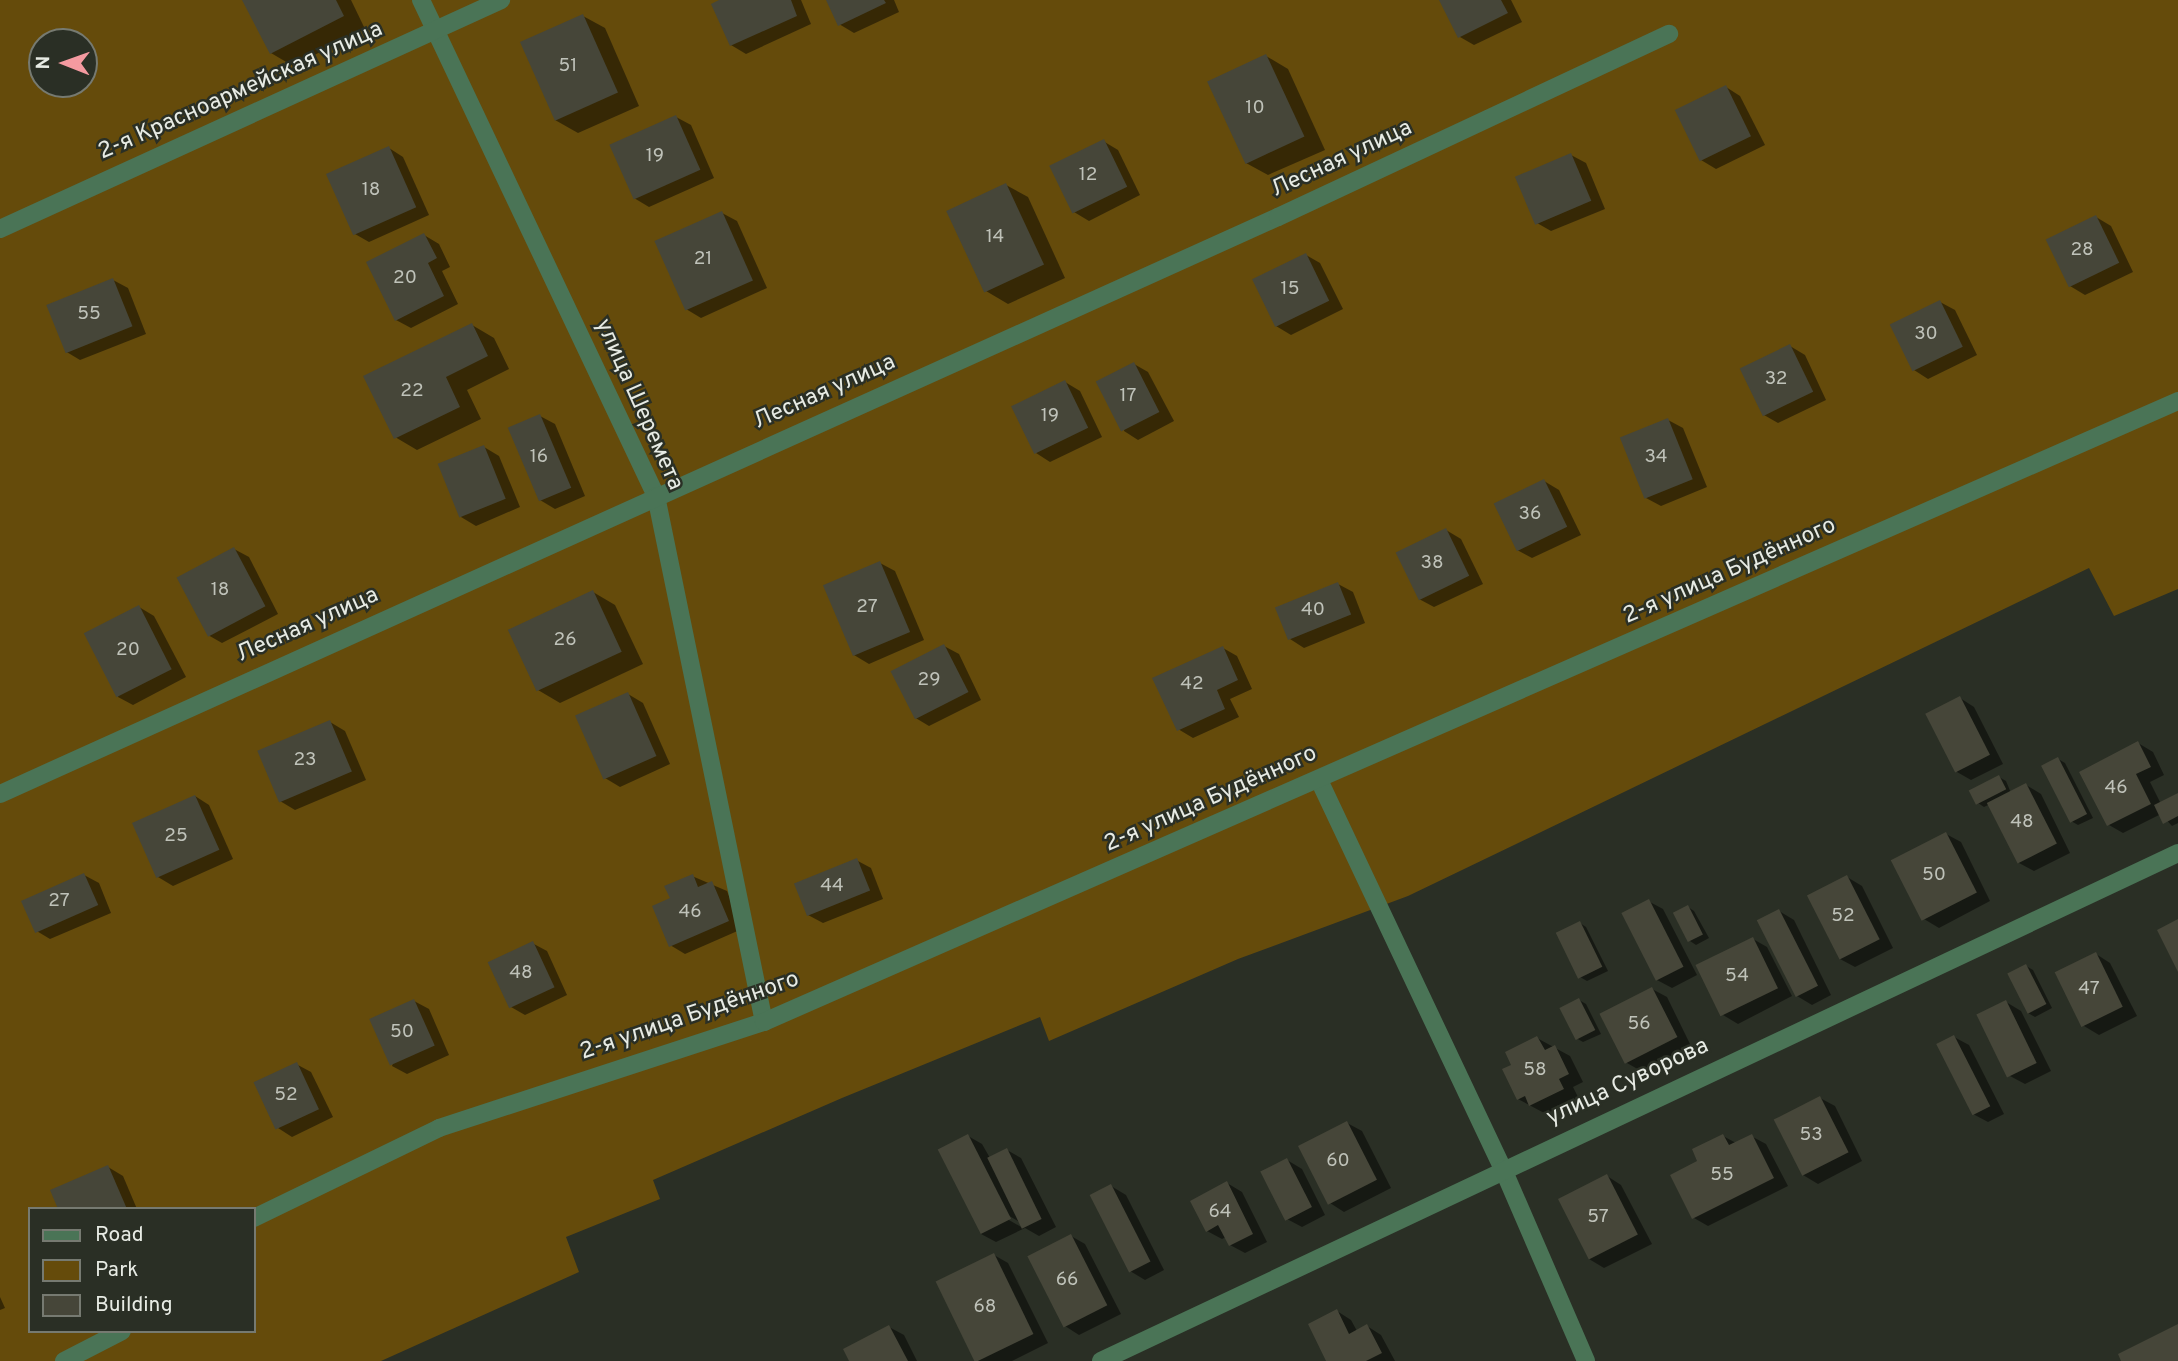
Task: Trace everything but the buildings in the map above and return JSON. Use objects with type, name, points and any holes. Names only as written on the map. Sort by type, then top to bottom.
[{"type":"street","name":"улица Шеремета","points":[[421,0],[656,496],[764,1022]]},
{"type":"street","name":"2-я Красноармейская улица","points":[[0,229],[501,0]]},
{"type":"street","name":"Лесная улица","points":[[0,794],[1265,223],[1669,34]]},
{"type":"street","name":"2-я улица Будённого","points":[[256,1217],[439,1128],[764,1022],[2178,401]]},
{"type":"street","points":[[1318,780],[1503,1169],[1586,1361]]},
{"type":"street","name":"улица Суворова","points":[[1101,1361],[1503,1169],[2178,853]]},
{"type":"street","points":[[64,1361],[101,1353],[120,1333]]},
{"type":"green space","points":[[0,0],[2178,0],[2178,589],[2114,616],[2089,568],[1408,896],[1238,959],[1049,1041],[1040,1017],[842,1098],[653,1180],[660,1199],[566,1237],[579,1272],[381,1361],[0,1361]]}]
